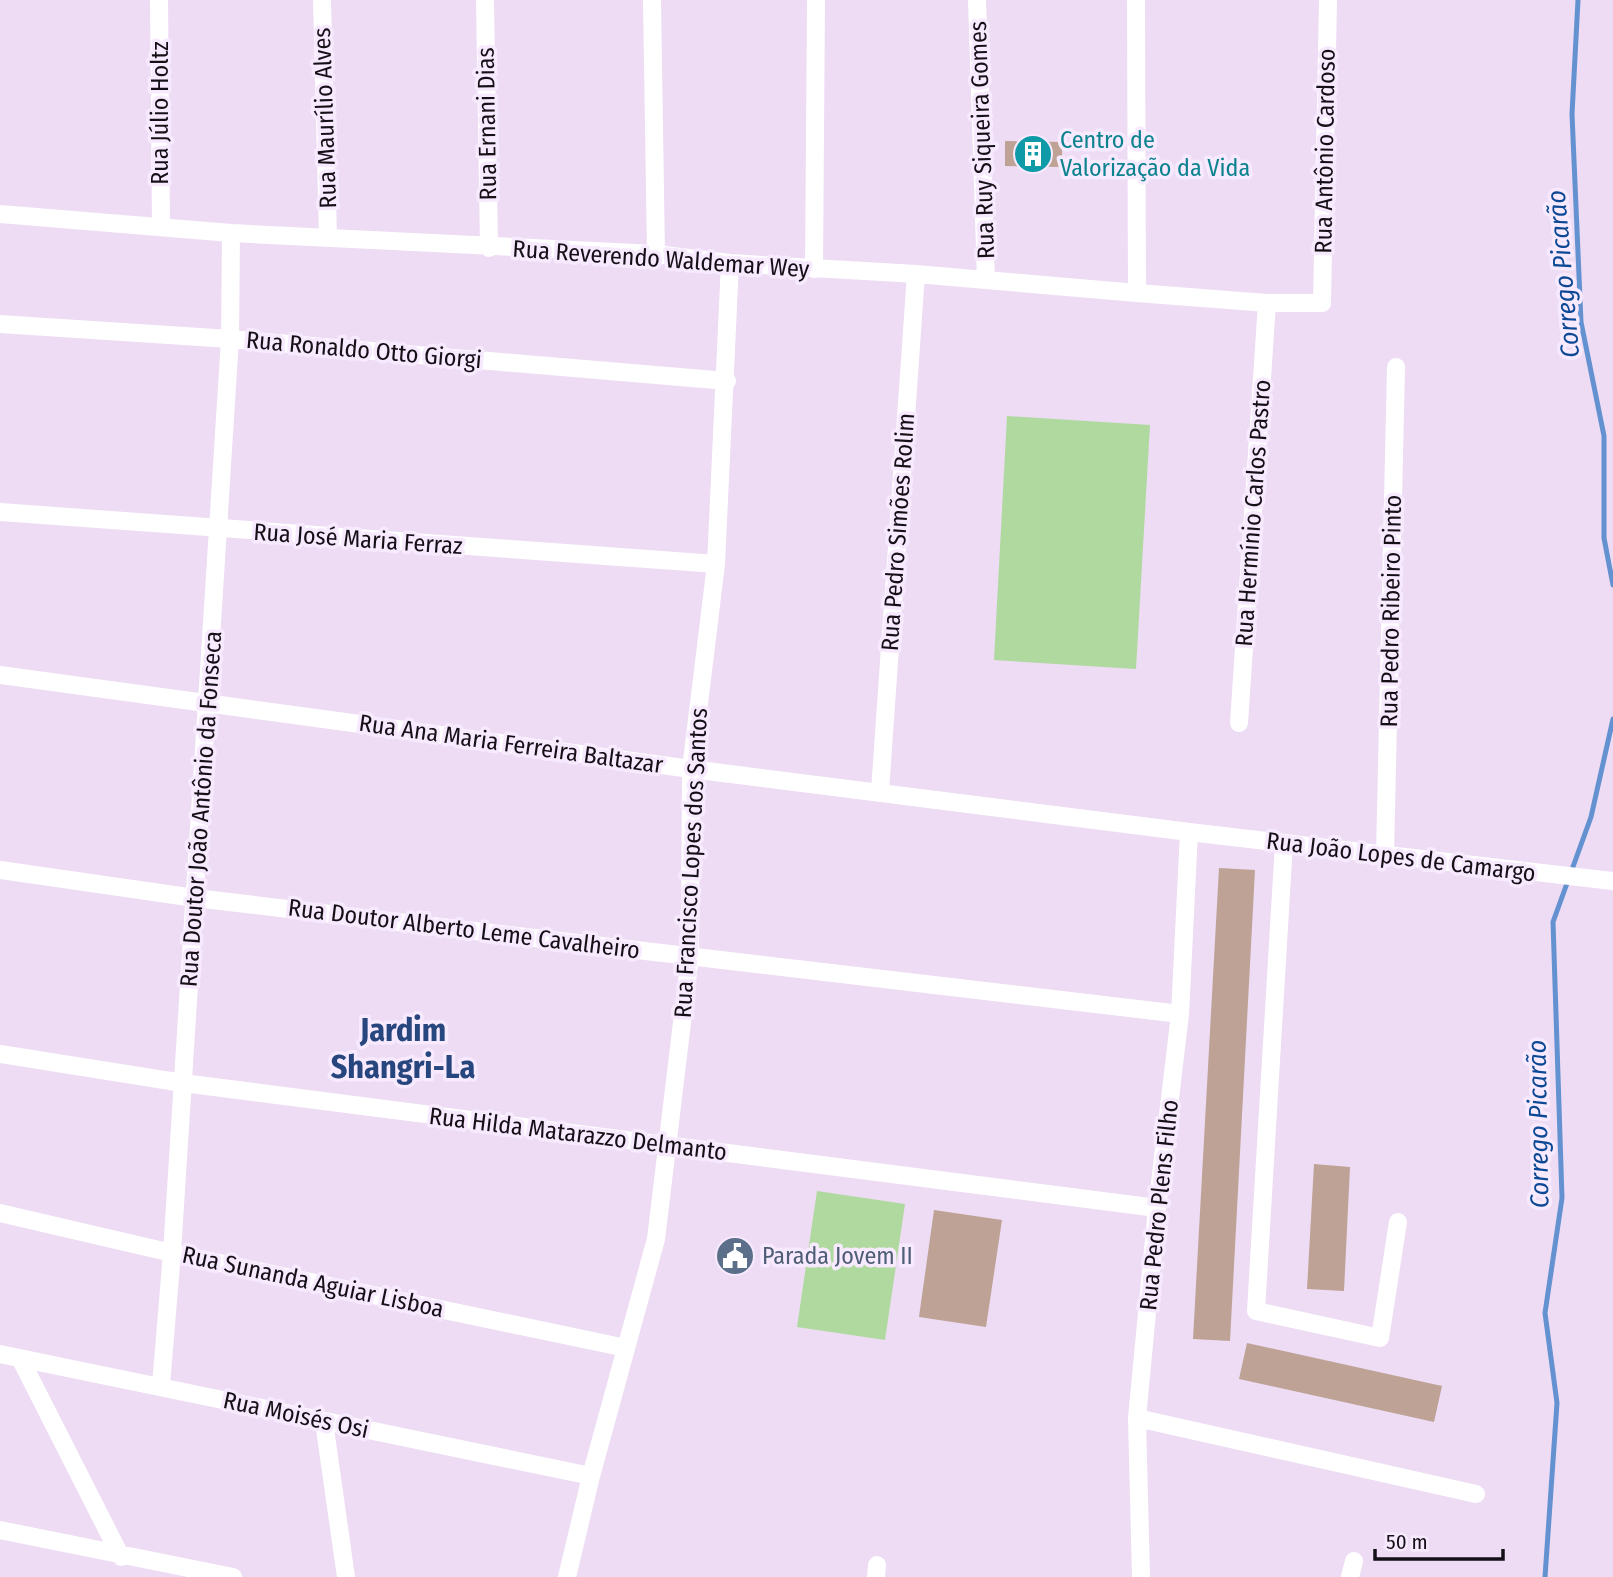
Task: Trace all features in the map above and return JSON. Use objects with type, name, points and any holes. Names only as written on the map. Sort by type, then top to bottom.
[{"type":"street","name":"Rua Júlio Holtz","points":[[159,0],[161,225]]},
{"type":"street","name":"Rua Maurílio Alves","points":[[322,0],[328,237]]},
{"type":"street","name":"Rua Ernani Dias","points":[[485,0],[489,248]]},
{"type":"street","points":[[652,0],[656,254]]},
{"type":"street","points":[[814,269],[816,0]]},
{"type":"street","name":"Rua Ruy Siqueira Gomes","points":[[977,0],[986,280]]},
{"type":"street","points":[[1136,0],[1137,293]]},
{"type":"street","name":"Rua Antônio Cardoso","points":[[1322,303],[1328,0]]},
{"type":"street","name":"Rua Reverendo Waldemar Wey","points":[[0,214],[161,225],[231,233],[489,248],[656,254],[730,263],[916,274],[1267,303],[1322,303]]},
{"type":"street","name":"Rua Doutor João Antônio da Fonseca","points":[[161,1385],[172,1253],[230,340],[231,233]]},
{"type":"street","name":"Rua Francisco Lopes dos Santos","points":[[567,1577],[591,1476],[656,1239],[690,956],[691,769],[716,564],[727,380],[730,263]]},
{"type":"street","name":"Rua Pedro Simões Rolim","points":[[880,791],[916,274]]},
{"type":"street","name":"Rua Hermínio Carlos Pastro","points":[[1239,723],[1267,303]]},
{"type":"street","name":"Rua Ronaldo Otto Giorgi","points":[[0,324],[727,380]]},
{"type":"street","name":"Rua Pedro Ribeiro Pinto","points":[[1385,855],[1396,367]]},
{"type":"street","name":"Rua José Maria Ferraz","points":[[0,512],[716,564]]},
{"type":"street","name":"Rua Ana Maria Ferreira Baltazar","points":[[0,675],[691,769],[1189,832]]},
{"type":"street","name":"Rua João Lopes de Camargo","points":[[1189,832],[1609,881]]},
{"type":"street","name":"Rua Pedro Plens Filho","points":[[1141,1577],[1137,1418],[1157,1208],[1180,1014],[1189,832]]},
{"type":"street","points":[[1284,843],[1256,1311],[1380,1338],[1398,1222]]},
{"type":"street","name":"Rua Doutor Alberto Leme Cavalheiro","points":[[0,870],[195,898],[1180,1014]]},
{"type":"street","name":"Rua Hilda Matarazzo Delmanto","points":[[0,1054],[183,1083],[1157,1208]]},
{"type":"street","name":"Rua Sunanda Aguiar Lisboa","points":[[0,1213],[172,1253],[626,1348]]},
{"type":"street","name":"Rua Moisés Osi","points":[[0,1354],[161,1385],[324,1422],[591,1476]]},
{"type":"street","points":[[20,1358],[121,1557]]},
{"type":"street","points":[[1137,1418],[1476,1494]]},
{"type":"street","points":[[324,1422],[346,1577]]},
{"type":"street","points":[[0,1530],[121,1557],[233,1577]]},
{"type":"green space","points":[[1007,416],[1150,425],[1136,669],[994,660]]},
{"type":"green space","points":[[817,1191],[905,1204],[885,1340],[797,1327]]},
{"type":"building","name":"Centro de Valorização da Vida","points":[[1005,141],[1062,142],[1062,167],[1005,166]]},
{"type":"building","points":[[1219,868],[1255,870],[1230,1341],[1193,1339]]},
{"type":"building","points":[[1314,1164],[1350,1167],[1344,1291],[1307,1289]]},
{"type":"building","points":[[934,1210],[1002,1220],[986,1327],[919,1317]]},
{"type":"building","points":[[1247,1343],[1442,1386],[1434,1422],[1239,1379]]},
{"type":"waterway","name":"Corrego Picarão","points":[[1578,0],[1572,114],[1581,322],[1604,436],[1604,538],[1613,585]]},
{"type":"waterway","name":"Corrego Picarão","points":[[1545,1577],[1557,1403],[1545,1313],[1562,1198],[1553,922],[1591,817],[1613,719]]},
{"type":"place","name":"Centro de Valorização da Vida","points":[[1033,154]]},
{"type":"place","name":"Parada Jovem II","points":[[735,1256]]},
{"type":"district","name":"Jardim Shangri-La","points":[[403,1048]]}]
